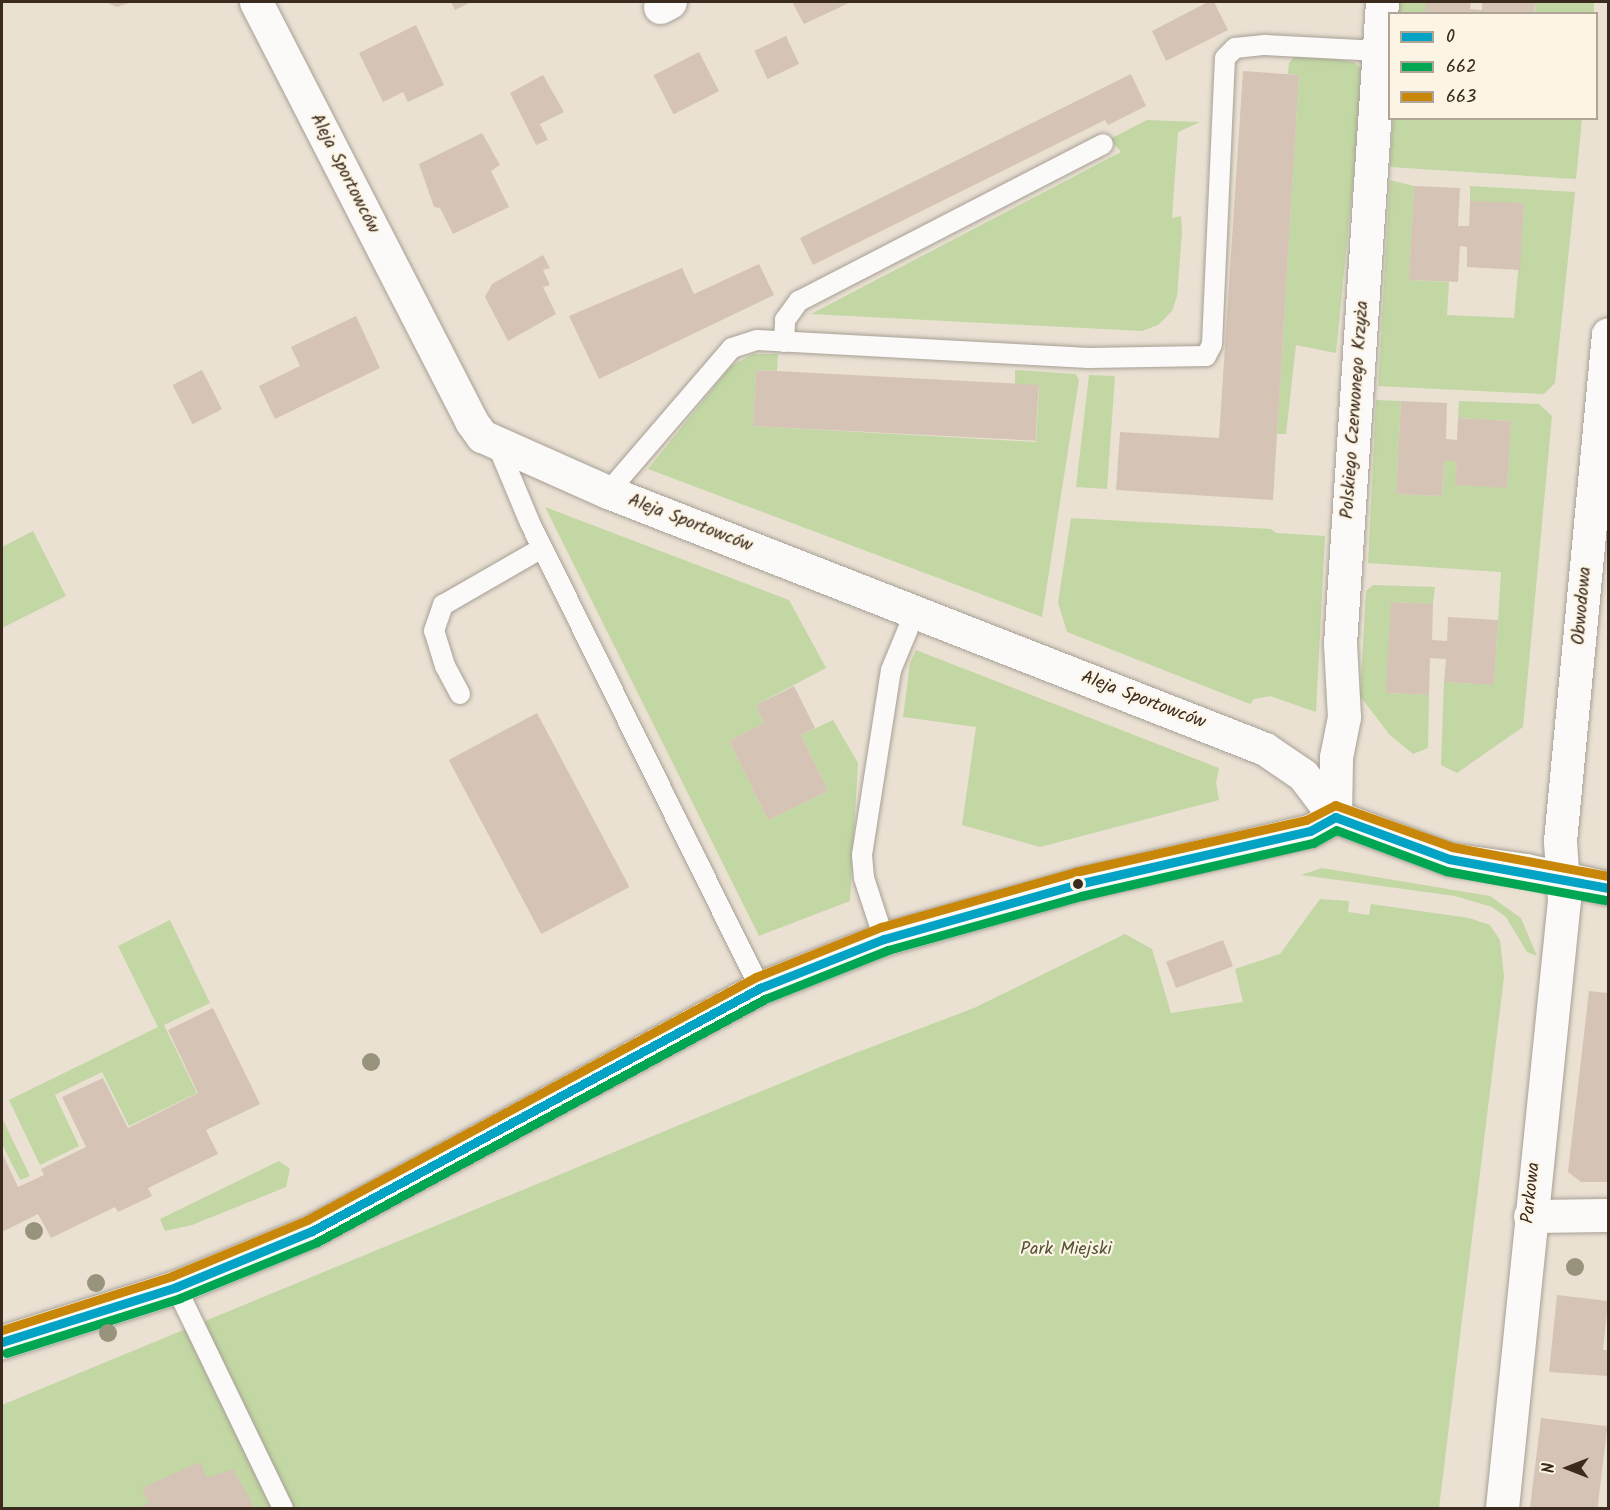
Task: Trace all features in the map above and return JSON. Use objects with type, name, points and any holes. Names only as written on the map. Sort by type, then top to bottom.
[{"type":"street","name":"Aleja Sportowców","points":[[256,2],[471,421],[482,436],[608,492],[1265,749],[1303,775],[1335,817]]},
{"type":"street","name":"Polskiego Czerwonego Krzyża","points":[[1335,817],[1336,757],[1344,717],[1340,644],[1382,2]]},
{"type":"street","name":"Obwodowa","points":[[1562,878],[1560,841],[1608,334]]},
{"type":"street","points":[[2,1342],[176,1287],[280,1246],[372,1201],[556,1096],[760,988],[884,939],[1078,884],[1310,831],[1335,817],[1449,859],[1608,888]]},
{"type":"street","name":"Parkowa","points":[[1502,1509],[1530,1216],[1564,900],[1562,878]]},
{"type":"street","points":[[1530,1216],[1608,1215]]},
{"type":"lane","points":[[608,492],[732,348],[757,340],[1089,358],[1206,356],[1212,344],[1225,58],[1235,48],[1265,45],[1379,51]]},
{"type":"lane","points":[[784,342],[785,320],[799,301],[1103,144]]},
{"type":"lane","points":[[497,444],[542,548],[760,988]]},
{"type":"lane","points":[[460,694],[445,666],[434,631],[443,605],[542,548]]},
{"type":"lane","points":[[884,939],[864,878],[862,855],[891,670],[915,612]]},
{"type":"lane","points":[[176,1287],[283,1509]]},
{"type":"green space","points":[[1399,2],[1426,2],[1426,12],[1399,12]]},
{"type":"green space","points":[[1535,2],[1594,2],[1594,12],[1535,12]]},
{"type":"green space","points":[[1297,54],[1354,62],[1364,71],[1336,353],[1296,345],[1286,434],[1277,434],[1299,75],[1288,74],[1289,63]]},
{"type":"green space","points":[[1147,120],[1200,122],[1178,132],[1172,218],[1181,216],[1182,233],[1177,296],[1172,311],[1158,325],[1142,331],[811,314],[1121,152],[1110,139]]},
{"type":"green space","points":[[1393,120],[1582,120],[1576,179],[1390,167]]},
{"type":"green space","points":[[1390,180],[1414,186],[1409,280],[1449,282],[1447,315],[1514,318],[1524,204],[1470,201],[1470,186],[1575,192],[1555,383],[1544,394],[1378,386]]},
{"type":"green space","points":[[753,354],[778,354],[777,371],[756,370],[753,426],[1036,442],[1039,387],[1015,385],[1015,370],[1076,374],[1079,380],[1042,617],[648,469],[731,366]]},
{"type":"green space","points":[[1089,375],[1115,376],[1107,489],[1076,487]]},
{"type":"green space","points":[[1376,400],[1401,401],[1396,494],[1442,496],[1444,461],[1457,461],[1456,485],[1507,487],[1511,421],[1458,418],[1459,401],[1539,404],[1552,416],[1523,727],[1457,773],[1441,765],[1444,682],[1494,685],[1501,572],[1368,563]]},
{"type":"green space","points":[[545,507],[789,600],[826,668],[756,705],[764,723],[729,741],[768,820],[828,791],[801,735],[833,720],[858,763],[850,901],[759,936]]},
{"type":"green space","points":[[1071,518],[1271,529],[1276,533],[1325,536],[1316,712],[1270,696],[1254,699],[1250,704],[1067,632],[1058,603]]},
{"type":"green space","points":[[33,531],[66,596],[2,628],[2,547]]},
{"type":"green space","points":[[1373,585],[1435,587],[1433,604],[1391,602],[1387,693],[1429,695],[1428,748],[1413,754],[1389,734],[1360,696],[1366,591]]},
{"type":"green space","points":[[916,650],[1219,768],[1216,783],[1219,800],[1040,847],[962,825],[976,727],[903,717],[910,663]]},
{"type":"green space","points":[[1322,868],[1490,896],[1521,918],[1537,956],[1527,952],[1506,917],[1492,907],[1455,896],[1301,875]]},
{"type":"green space","name":"Park Miejski","points":[[1320,899],[1349,901],[1348,912],[1369,915],[1371,904],[1469,918],[1490,925],[1500,940],[1504,977],[1439,1508],[2,1508],[2,1405],[832,1062],[974,1008],[1125,934],[1152,949],[1171,1013],[1243,1002],[1235,969],[1280,954]]},
{"type":"green space","points":[[170,920],[210,1003],[164,1025],[197,1093],[129,1126],[102,1072],[55,1095],[79,1146],[40,1165],[9,1100],[158,1027],[118,946]]},
{"type":"green space","points":[[2,1118],[30,1176],[20,1180],[2,1144]]},
{"type":"green space","points":[[279,1161],[290,1169],[286,1187],[192,1225],[165,1231],[160,1219]]},
{"type":"building","points":[[105,2],[132,2],[117,7]]},
{"type":"building","points":[[451,2],[471,2],[455,10]]},
{"type":"building","points":[[792,2],[851,2],[804,24]]},
{"type":"building","points":[[1208,2],[1214,2],[1228,30],[1166,61],[1152,31]]},
{"type":"building","points":[[1426,2],[1471,2],[1470,9],[1482,10],[1482,2],[1535,2],[1534,12],[1425,12]]},
{"type":"building","points":[[416,25],[444,85],[408,102],[403,92],[383,102],[359,53]]},
{"type":"building","points":[[786,36],[799,64],[767,79],[754,51]]},
{"type":"building","points":[[699,52],[719,91],[674,114],[654,75]]},
{"type":"building","points":[[1243,71],[1299,75],[1273,500],[1116,490],[1120,432],[1219,438]]},
{"type":"building","points":[[1131,74],[1146,106],[1108,125],[1105,120],[813,265],[800,238]]},
{"type":"building","points":[[543,75],[564,112],[540,124],[548,140],[536,145],[510,93]]},
{"type":"building","points":[[482,133],[500,165],[491,171],[509,207],[453,234],[440,208],[434,207],[419,164]]},
{"type":"building","points":[[1414,186],[1460,188],[1458,226],[1469,226],[1470,201],[1524,203],[1520,270],[1467,267],[1467,247],[1460,246],[1458,282],[1409,280]]},
{"type":"building","points":[[543,255],[550,268],[543,270],[550,285],[543,287],[556,314],[508,341],[485,297],[492,284]]},
{"type":"building","points":[[759,264],[774,295],[599,379],[569,316],[682,268],[694,294]]},
{"type":"building","points":[[356,316],[380,368],[275,419],[259,386],[300,366],[291,347]]},
{"type":"building","points":[[202,370],[222,409],[193,424],[173,385]]},
{"type":"building","points":[[756,370],[1039,385],[1036,441],[753,426]]},
{"type":"building","points":[[1401,401],[1447,403],[1446,439],[1457,440],[1458,418],[1511,421],[1507,488],[1455,485],[1457,461],[1444,461],[1442,496],[1396,494]]},
{"type":"building","points":[[1391,602],[1433,604],[1432,640],[1447,641],[1448,617],[1498,620],[1494,685],[1444,682],[1446,659],[1430,658],[1429,695],[1386,693]]},
{"type":"building","points":[[794,686],[815,728],[801,735],[828,791],[768,820],[729,741],[764,723],[756,705]]},
{"type":"building","points":[[537,713],[629,887],[541,934],[449,760]]},
{"type":"building","points":[[1223,940],[1233,966],[1176,988],[1166,962]]},
{"type":"building","points":[[1589,991],[1608,993],[1608,1182],[1581,1182],[1568,1172]]},
{"type":"building","points":[[213,1008],[260,1104],[206,1130],[218,1154],[148,1188],[152,1196],[118,1212],[115,1207],[51,1238],[38,1214],[2,1232],[2,1153],[18,1187],[44,1175],[41,1169],[86,1147],[62,1097],[103,1078],[128,1128],[198,1093],[168,1030]]},
{"type":"building","points":[[1557,1295],[1608,1301],[1603,1350],[1608,1350],[1608,1376],[1549,1372]]},
{"type":"building","points":[[1541,1418],[1608,1426],[1597,1508],[1530,1507]]},
{"type":"building","points":[[200,1462],[207,1478],[233,1469],[255,1508],[138,1508],[149,1503],[142,1488]]},
{"type":"transit line","name":"663","points":[[2,1330],[172,1276],[307,1220],[756,977],[881,927],[1075,872],[1306,820],[1335,805],[1452,847],[1608,876]]},
{"type":"transit line","name":"0","points":[[2,1342],[176,1287],[312,1231],[760,988],[884,939],[1078,884],[1310,831],[1335,817],[1449,859],[1608,888]]},
{"type":"transit line","name":"662","points":[[6,1353],[180,1298],[317,1242],[765,999],[888,950],[1081,896],[1313,843],[1336,830],[1446,871],[1605,900]]}]
